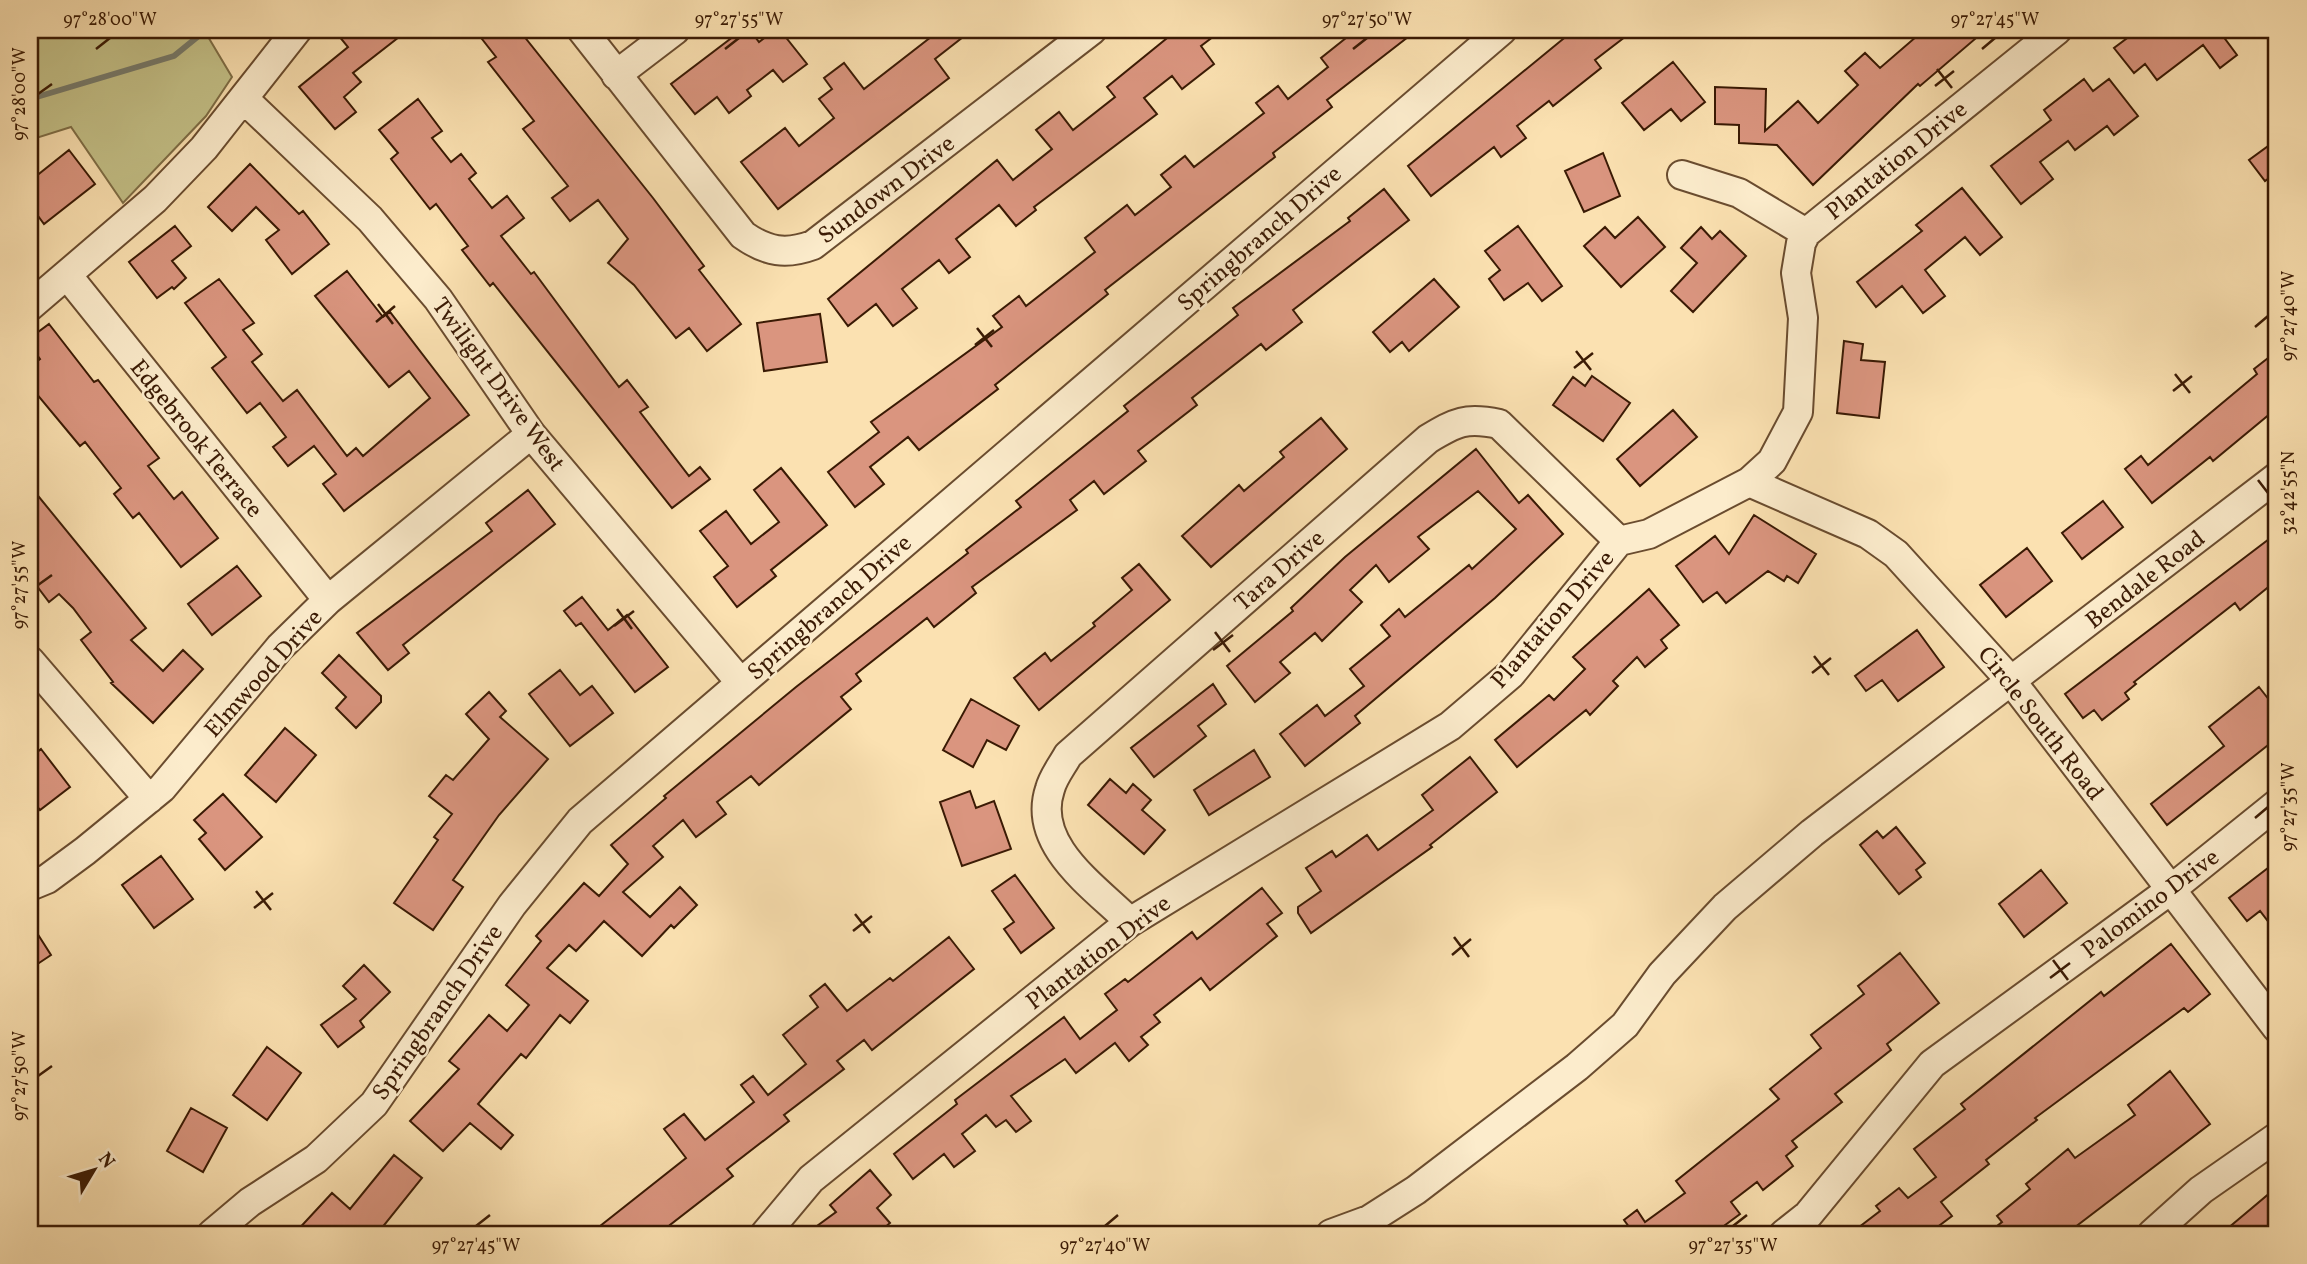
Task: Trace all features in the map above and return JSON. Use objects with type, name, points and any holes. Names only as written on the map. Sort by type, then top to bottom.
[{"type":"street","points":[[30,306],[155,200],[204,148],[297,30]]},
{"type":"street","name":"Sundown Drive","points":[[582,30],[743,235],[759,246],[777,252],[796,251],[813,245],[1092,30]]},
{"type":"street","points":[[616,75],[675,30]]},
{"type":"street","name":"Springbranch Drive","points":[[212,1234],[250,1202],[316,1159],[374,1104],[512,905],[580,821],[1502,30]]},
{"type":"street","name":"Plantation Drive","points":[[765,1234],[811,1179],[1130,922],[1450,726],[1511,674],[1619,541],[1649,534],[1749,482],[1772,461],[1798,412],[1803,318],[1796,273],[1801,243],[1806,233],[2044,34]]},
{"type":"street","name":"Twilight Drive West","points":[[244,99],[370,219],[396,249],[438,299],[531,433],[741,683]]},
{"type":"street","points":[[1682,175],[1739,193],[1806,233]]},
{"type":"street","name":"Edgebrook Terrace","points":[[66,275],[328,600]]},
{"type":"street","name":"Tara Drive","points":[[1130,922],[1055,846],[1047,824],[1048,792],[1068,755],[1428,439],[1457,422],[1481,420],[1499,424],[1619,541]]},
{"type":"street","name":"Elmwood Drive","points":[[30,886],[47,879],[85,851],[162,788],[280,647],[328,600],[531,433]]},
{"type":"street","name":"Bendale Road","points":[[1331,1234],[1368,1220],[1416,1190],[1577,1067],[1625,1026],[1662,974],[1725,906],[1812,833],[2277,477]]},
{"type":"street","name":"Circle South Road","points":[[1749,482],[1868,534],[1896,554],[2012,682],[2169,891],[2277,1028]]},
{"type":"street","points":[[30,661],[149,799]]},
{"type":"street","name":"Palomino Drive","points":[[1784,1234],[1808,1215],[1932,1064],[2169,891],[2277,804]]},
{"type":"street","points":[[2152,1234],[2201,1190],[2277,1138]]},
{"type":"shaded area","points":[[30,30],[204,30],[232,77],[206,116],[123,203],[71,127],[30,140]]},
{"type":"building","points":[[334,30],[408,30],[353,73],[361,82],[344,97],[356,112],[335,129],[299,87],[348,47]]},
{"type":"building","points":[[475,30],[519,30],[653,198],[704,266],[699,270],[741,324],[707,351],[689,328],[676,338],[634,285],[608,263],[628,239],[598,200],[570,221],[552,198],[568,186],[523,129],[534,121],[488,62],[496,57]]},
{"type":"building","points":[[742,30],[750,30],[759,42],[775,30],[780,30],[807,64],[783,82],[773,70],[747,90],[751,96],[729,113],[717,97],[695,114],[671,84]]},
{"type":"building","points":[[940,30],[972,30],[935,59],[949,78],[778,209],[741,162],[785,128],[799,146],[834,118],[819,99],[832,89],[824,78],[844,63],[864,89]]},
{"type":"building","points":[[1177,30],[1222,30],[1201,46],[1214,64],[1182,89],[1172,76],[1144,98],[1157,114],[1034,207],[1036,210],[1016,226],[999,205],[956,239],[970,257],[949,273],[939,260],[902,289],[917,308],[893,326],[876,304],[848,326],[828,299],[997,160],[1013,180],[1052,149],[1036,130],[1059,112],[1073,130],[1115,97],[1107,87]]},
{"type":"building","points":[[1356,30],[1417,30],[1327,100],[1332,107],[1273,153],[1275,157],[1105,290],[1108,294],[995,385],[998,389],[919,450],[908,437],[870,467],[884,484],[855,507],[828,472],[879,432],[871,422],[1002,327],[993,316],[1019,296],[1026,306],[1095,252],[1085,238],[1127,205],[1135,215],[1171,187],[1161,175],[1185,156],[1194,167],[1264,113],[1256,103],[1278,86],[1288,99],[1328,67],[1321,58]]},
{"type":"building","points":[[1574,30],[1634,30],[1595,60],[1601,68],[1553,106],[1549,101],[1517,126],[1526,138],[1501,157],[1494,147],[1431,196],[1408,166]]},
{"type":"building","points":[[1924,30],[1967,30],[1975,39],[1920,86],[1918,84],[1813,185],[1777,145],[1739,143],[1739,125],[1715,124],[1715,87],[1766,89],[1765,131],[1798,101],[1818,123],[1858,85],[1845,71],[1865,53],[1880,68]]},
{"type":"building","points":[[2138,30],[2222,30],[2220,32],[2237,55],[2220,68],[2203,45],[2157,80],[2145,64],[2134,73],[2114,48]]},
{"type":"building","points":[[1673,62],[1705,102],[1681,121],[1671,109],[1644,130],[1622,103]]},
{"type":"building","points":[[2084,79],[2093,91],[2109,79],[2138,116],[2114,135],[2107,126],[2075,150],[2068,141],[2040,162],[2053,179],[2021,204],[1991,166],[2051,120],[2044,110]]},
{"type":"building","points":[[418,99],[442,131],[432,138],[451,162],[461,154],[476,173],[469,179],[492,208],[507,196],[524,218],[501,236],[531,274],[534,272],[619,387],[627,380],[648,407],[640,412],[689,476],[700,467],[710,479],[672,508],[493,283],[490,286],[462,250],[468,246],[436,204],[430,209],[391,159],[398,153],[379,130]]},
{"type":"building","points":[[2271,144],[2277,152],[2277,172],[2265,181],[2249,160]]},
{"type":"building","points":[[69,150],[95,184],[44,224],[30,205],[30,181]]},
{"type":"building","points":[[1603,153],[1620,196],[1584,212],[1565,171]]},
{"type":"building","points":[[250,164],[299,214],[303,211],[329,244],[292,274],[266,240],[279,230],[256,207],[232,231],[208,207]]},
{"type":"building","points":[[1962,188],[2002,237],[1980,255],[1965,237],[1925,270],[1945,296],[1923,313],[1902,286],[1876,307],[1857,282],[1922,231],[1916,225]]},
{"type":"building","points":[[1384,189],[1409,220],[1293,310],[1302,322],[1266,350],[1261,344],[1192,398],[1197,405],[1138,451],[1146,461],[1104,494],[1094,481],[1070,500],[1077,510],[972,587],[976,593],[934,627],[927,618],[856,674],[861,681],[841,697],[851,709],[759,785],[751,776],[717,802],[726,814],[696,837],[683,820],[653,846],[663,857],[623,892],[650,917],[680,887],[697,905],[674,928],[671,925],[642,956],[604,921],[576,951],[569,945],[547,968],[588,1001],[570,1023],[560,1015],[526,1058],[521,1054],[478,1104],[513,1135],[501,1149],[470,1123],[443,1151],[410,1121],[459,1069],[449,1061],[489,1015],[507,1031],[529,1005],[506,985],[541,941],[536,936],[584,883],[599,896],[628,864],[611,845],[666,798],[664,796],[796,687],[968,553],[966,550],[1021,507],[1016,501],[1128,411],[1124,406],[1238,315],[1233,308],[1350,221],[1348,218]]},
{"type":"building","points":[[1638,217],[1665,247],[1621,287],[1584,246],[1605,227],[1615,238]]},
{"type":"building","points":[[175,226],[191,246],[172,261],[186,278],[174,289],[172,287],[157,298],[129,262]]},
{"type":"building","points":[[1518,226],[1562,286],[1542,301],[1528,283],[1504,300],[1489,279],[1500,270],[1485,251]]},
{"type":"building","points":[[1701,227],[1712,239],[1720,231],[1746,256],[1693,312],[1671,291],[1697,263],[1681,248]]},
{"type":"building","points":[[347,271],[383,317],[390,312],[469,415],[344,511],[323,484],[336,474],[314,446],[288,466],[273,447],[286,437],[260,403],[247,413],[212,368],[226,357],[185,303],[219,279],[254,323],[243,330],[262,354],[252,362],[283,401],[297,390],[347,456],[356,448],[363,456],[430,398],[409,371],[389,387],[315,296]]},
{"type":"building","points":[[1434,279],[1459,307],[1409,351],[1402,342],[1390,352],[1373,332]]},
{"type":"building","points":[[820,314],[827,362],[764,371],[757,323]]},
{"type":"building","points":[[49,324],[94,382],[98,380],[159,458],[148,466],[174,499],[182,492],[218,538],[181,567],[139,513],[133,518],[114,494],[121,488],[85,442],[80,446],[30,386],[30,367],[40,359],[30,345],[30,338]]},
{"type":"building","points":[[1844,341],[1863,344],[1861,360],[1885,362],[1879,418],[1837,413]]},
{"type":"building","points":[[2277,351],[2277,408],[2213,461],[2210,457],[2152,503],[2125,469],[2141,456],[2148,465],[2257,374],[2254,369]]},
{"type":"building","points":[[1592,376],[1630,403],[1603,441],[1553,405],[1573,377],[1585,386]]},
{"type":"building","points":[[1673,410],[1697,437],[1640,486],[1617,459]]},
{"type":"building","points":[[1321,418],[1347,449],[1211,567],[1182,536],[1239,485],[1244,491],[1284,457],[1280,452]]},
{"type":"building","points":[[1476,449],[1519,503],[1528,495],[1563,534],[1495,598],[1355,716],[1360,723],[1305,766],[1280,734],[1317,705],[1325,716],[1364,686],[1350,669],[1390,636],[1381,625],[1399,609],[1405,617],[1469,565],[1472,569],[1516,529],[1478,491],[1418,537],[1429,549],[1389,582],[1376,565],[1350,590],[1362,602],[1322,641],[1315,633],[1280,662],[1290,673],[1255,702],[1227,666],[1293,611],[1291,608],[1345,557]]},
{"type":"building","points":[[781,468],[827,525],[771,570],[776,576],[737,607],[714,577],[728,566],[700,531],[726,511],[751,544],[779,522],[754,490]]},
{"type":"building","points":[[30,486],[146,628],[131,640],[163,671],[183,650],[203,669],[153,723],[111,683],[113,682],[81,640],[91,632],[73,608],[59,594],[49,602],[30,577],[38,570],[30,559]]},
{"type":"building","points":[[528,490],[555,524],[403,645],[409,653],[388,670],[357,633],[492,531],[486,523]]},
{"type":"building","points":[[2103,501],[2123,527],[2082,559],[2062,533]]},
{"type":"building","points":[[1754,515],[1816,554],[1798,583],[1787,576],[1784,581],[1768,571],[1726,603],[1717,592],[1703,602],[1676,566],[1715,536],[1729,554]]},
{"type":"building","points":[[2277,533],[2277,580],[2240,610],[2235,603],[2134,682],[2136,684],[2125,693],[2129,699],[2102,720],[2094,710],[2083,718],[2065,694]]},
{"type":"building","points":[[2027,548],[2052,581],[2006,617],[1980,585]]},
{"type":"building","points":[[1139,564],[1170,600],[1039,710],[1014,678],[1045,653],[1051,661],[1095,626],[1093,623],[1132,590],[1122,578]]},
{"type":"building","points":[[237,566],[261,596],[212,635],[188,604]]},
{"type":"building","points":[[1649,589],[1679,625],[1661,640],[1667,648],[1645,667],[1637,657],[1613,681],[1618,686],[1590,715],[1586,710],[1517,767],[1495,740],[1549,695],[1554,700],[1585,669],[1573,657]]},
{"type":"building","points":[[582,597],[608,630],[627,615],[668,667],[635,692],[581,623],[576,626],[564,611]]},
{"type":"building","points":[[1917,630],[1944,667],[1898,701],[1882,680],[1866,691],[1855,676]]},
{"type":"building","points":[[339,655],[381,696],[381,702],[356,728],[336,708],[346,697],[322,673]]},
{"type":"building","points":[[560,670],[580,695],[592,686],[613,713],[570,746],[529,694]]},
{"type":"building","points":[[1213,684],[1226,704],[1198,726],[1206,736],[1154,777],[1131,748]]},
{"type":"building","points":[[2259,687],[2277,710],[2277,738],[2167,825],[2151,804],[2224,746],[2209,727]]},
{"type":"building","points":[[489,692],[506,711],[500,717],[548,759],[499,815],[453,880],[463,887],[433,930],[394,903],[438,840],[434,837],[452,814],[429,796],[446,775],[453,780],[489,739],[466,714]]},
{"type":"building","points":[[971,699],[1019,726],[1006,750],[987,740],[973,767],[943,750]]},
{"type":"building","points":[[285,728],[316,755],[276,802],[245,775]]},
{"type":"building","points":[[41,749],[70,787],[40,810],[30,797],[30,758]]},
{"type":"building","points":[[1254,750],[1270,777],[1209,815],[1194,790]]},
{"type":"building","points":[[1470,757],[1497,792],[1430,845],[1432,847],[1311,933],[1298,913],[1298,907],[1321,891],[1306,868],[1332,851],[1336,857],[1367,835],[1378,850],[1433,810],[1422,795]]},
{"type":"building","points":[[1110,779],[1126,793],[1133,784],[1151,800],[1142,810],[1165,830],[1144,854],[1088,805]]},
{"type":"building","points":[[970,791],[976,808],[994,801],[1011,849],[962,866],[940,802]]},
{"type":"building","points":[[223,794],[262,837],[225,870],[199,839],[206,833],[194,820]]},
{"type":"building","points":[[1896,827],[1925,863],[1916,870],[1921,877],[1899,894],[1860,845],[1877,831],[1883,838]]},
{"type":"building","points":[[161,856],[193,899],[154,928],[122,885]]},
{"type":"building","points":[[2277,861],[2277,933],[2260,911],[2247,921],[2229,898]]},
{"type":"building","points":[[2041,870],[2067,903],[2024,937],[1999,904]]},
{"type":"building","points":[[1015,875],[1054,928],[1021,953],[1004,929],[1014,922],[992,891]]},
{"type":"building","points":[[1262,888],[1282,913],[1267,924],[1277,936],[1210,990],[1201,978],[1154,1015],[1160,1022],[1141,1037],[1148,1045],[1129,1061],[1115,1043],[1076,1073],[1065,1059],[1011,1096],[1031,1121],[1016,1132],[1006,1120],[996,1127],[986,1115],[962,1134],[975,1151],[954,1167],[944,1154],[913,1179],[894,1154],[957,1104],[955,1100],[1064,1017],[1080,1039],[1117,1010],[1105,994],[1125,979],[1128,982],[1192,932],[1197,939]]},
{"type":"building","points":[[30,922],[51,955],[30,969]]},
{"type":"building","points":[[949,937],[974,969],[872,1050],[864,1040],[837,1061],[844,1069],[784,1115],[789,1121],[727,1169],[733,1176],[670,1225],[677,1234],[590,1234],[686,1158],[664,1129],[684,1114],[705,1140],[754,1102],[741,1085],[753,1076],[768,1095],[806,1064],[783,1035],[818,1007],[810,996],[825,984],[847,1011],[890,978],[893,981]]},
{"type":"building","points":[[2171,944],[2210,994],[2188,1012],[2184,1008],[2035,1118],[2037,1120],[1986,1160],[1989,1164],[1941,1202],[1952,1216],[1928,1234],[1850,1234],[1880,1211],[1876,1206],[1899,1188],[1908,1198],[1936,1177],[1914,1149],[1965,1109],[1961,1104],[2101,992],[2104,996]]},
{"type":"building","points":[[1900,953],[1939,1003],[1887,1044],[1891,1050],[1835,1094],[1842,1102],[1792,1141],[1797,1147],[1786,1156],[1793,1166],[1763,1190],[1757,1182],[1731,1202],[1740,1214],[1713,1234],[1628,1234],[1632,1231],[1624,1220],[1637,1210],[1645,1222],[1685,1193],[1676,1181],[1779,1099],[1770,1089],[1821,1048],[1811,1035],[1864,994],[1858,986]]},
{"type":"building","points":[[364,965],[390,992],[360,1021],[364,1027],[338,1047],[321,1025],[356,999],[343,986]]},
{"type":"building","points":[[267,1047],[301,1073],[267,1120],[233,1095]]},
{"type":"building","points":[[2170,1071],[2210,1124],[2066,1234],[1987,1234],[2002,1222],[1997,1216],[2030,1189],[2026,1184],[2068,1149],[2075,1158],[2135,1115],[2128,1105]]},
{"type":"building","points":[[191,1108],[227,1128],[203,1172],[167,1151]]},
{"type":"building","points":[[394,1155],[422,1178],[377,1234],[294,1234],[332,1193],[350,1209]]},
{"type":"building","points":[[870,1170],[891,1195],[877,1208],[890,1223],[877,1234],[806,1234],[836,1212],[830,1205]]},
{"type":"building","points":[[2277,1187],[2277,1234],[2221,1234]]},
{"type":"waterway","points":[[30,99],[174,56],[206,30]]}]
